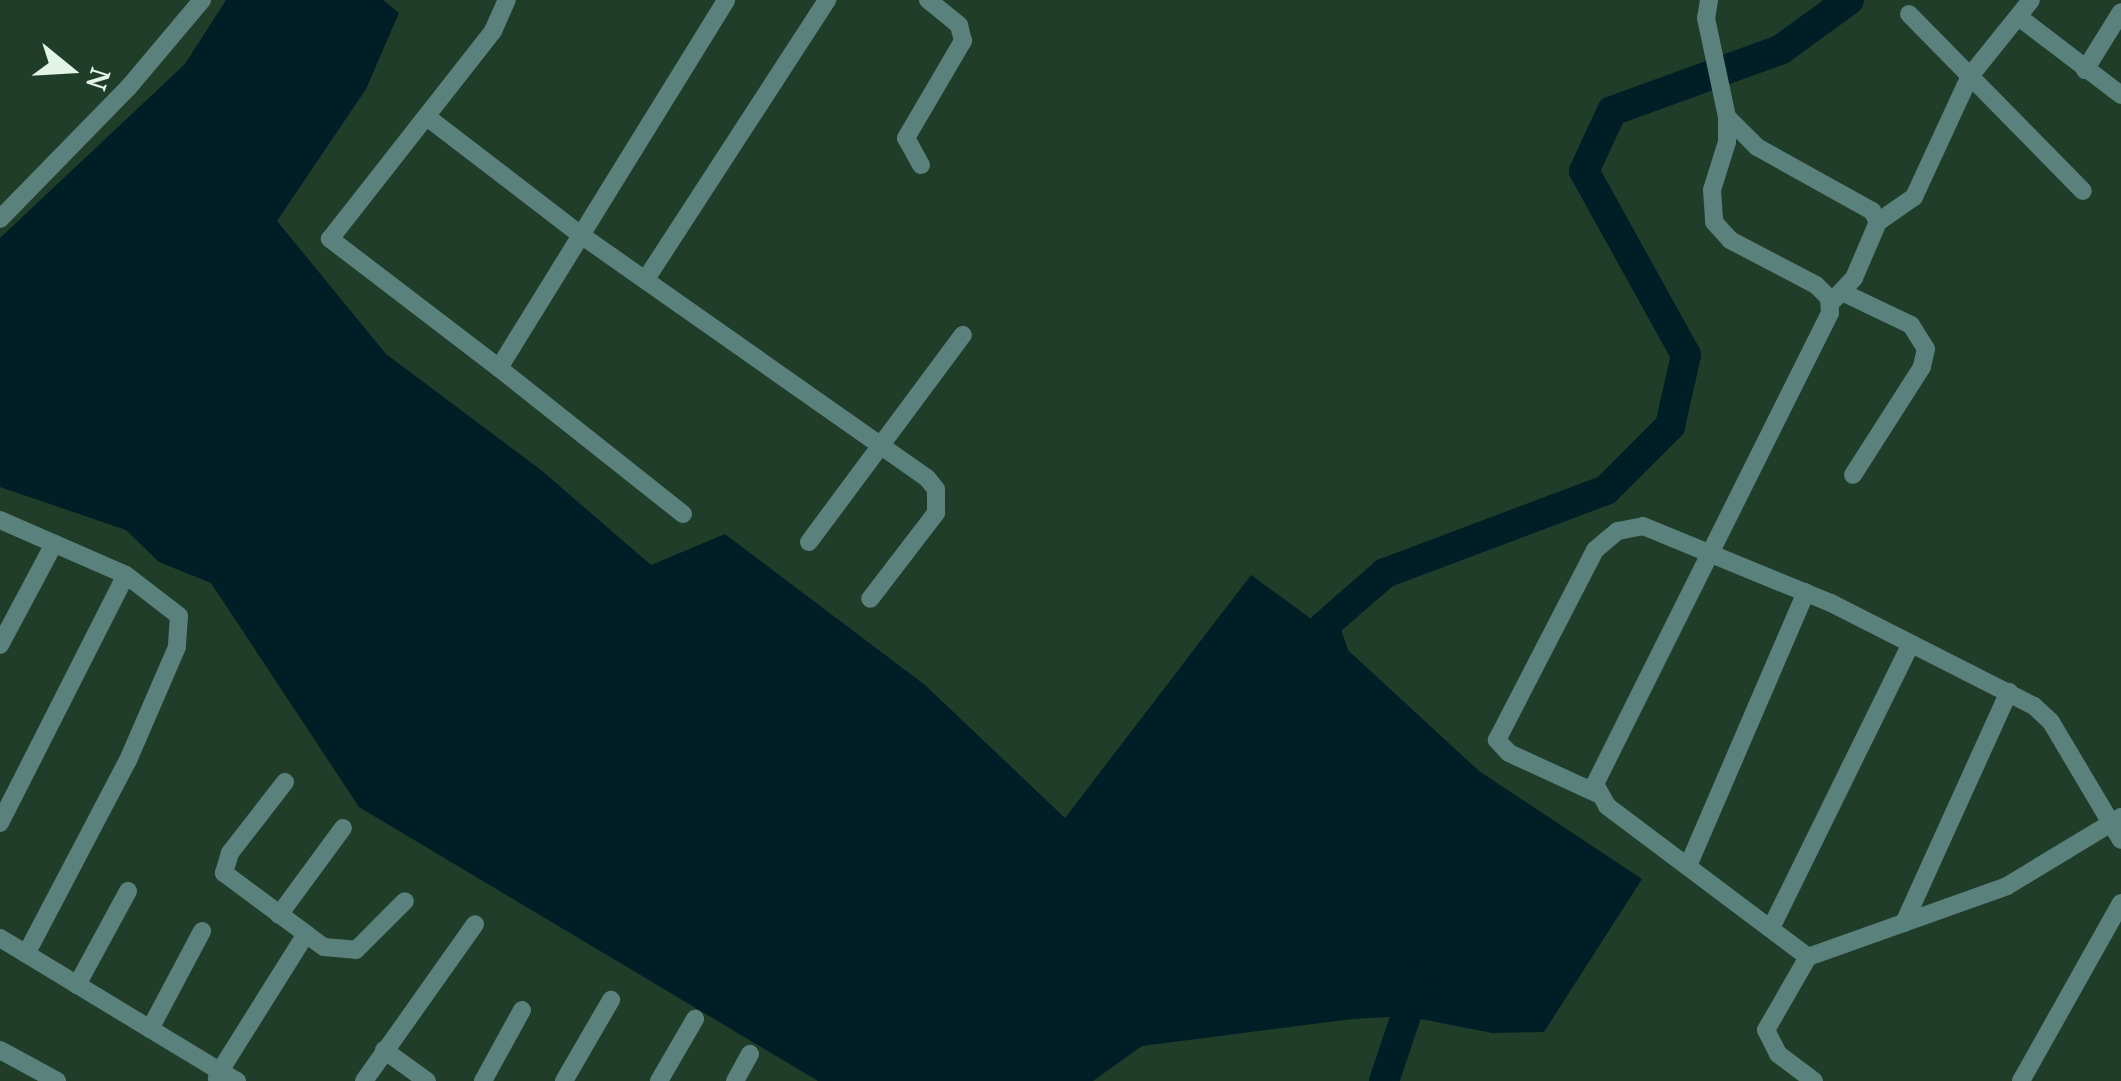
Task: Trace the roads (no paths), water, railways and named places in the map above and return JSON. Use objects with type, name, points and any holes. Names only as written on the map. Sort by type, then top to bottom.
[{"type":"street","points":[[0,219],[128,88],[202,0]]},
{"type":"street","points":[[507,0],[492,31],[428,118],[330,239],[683,514]]},
{"type":"street","points":[[500,368],[726,0]]},
{"type":"street","points":[[646,280],[827,0]]},
{"type":"street","points":[[921,165],[906,138],[963,41],[959,25],[928,0]]},
{"type":"street","points":[[1710,0],[1712,58],[1727,117],[1727,142],[1712,190],[1714,222],[1730,240],[1837,298],[1911,325],[1926,349],[1922,368],[1853,475]]},
{"type":"street","points":[[1596,794],[1598,771],[1878,222],[1914,198],[1970,76],[2031,0]]},
{"type":"street","points":[[2085,70],[2121,12]]},
{"type":"street","points":[[1909,14],[2083,190]]},
{"type":"street","points":[[2020,18],[2121,95]]},
{"type":"street","points":[[1727,117],[1787,166],[1865,203],[1878,222]]},
{"type":"street","points":[[428,118],[581,236],[927,478],[938,502],[927,527],[870,599]]},
{"type":"street","points":[[809,542],[963,334]]},
{"type":"street","points":[[0,520],[126,576],[171,604],[179,616],[177,647],[128,760],[26,954]]},
{"type":"street","points":[[1808,956],[1596,794],[1508,753],[1497,740],[1595,550],[1618,531],[1659,528],[1806,592],[2009,692],[2051,722],[2118,829],[2007,886],[1808,956],[1766,1030],[1778,1054],[1813,1081]]},
{"type":"street","points":[[0,646],[54,544]]},
{"type":"street","points":[[0,823],[126,576]]},
{"type":"street","points":[[1688,866],[1806,592]]},
{"type":"street","points":[[1772,926],[1911,644]]},
{"type":"street","points":[[1904,923],[2009,692]]},
{"type":"street","points":[[285,782],[230,853],[224,873],[324,947],[356,950],[405,901]]},
{"type":"street","points":[[278,915],[343,828]]},
{"type":"street","points":[[77,984],[128,891]]},
{"type":"street","points":[[2021,1081],[2121,903]]},
{"type":"street","points":[[364,1081],[475,924]]},
{"type":"street","points":[[150,1029],[202,930]]},
{"type":"street","points":[[218,1076],[306,934]]},
{"type":"street","points":[[0,938],[150,1029],[218,1076],[237,1081]]},
{"type":"street","points":[[564,1081],[611,1000]]},
{"type":"street","points":[[483,1081],[522,1010]]},
{"type":"street","points":[[659,1081],[695,1019]]},
{"type":"street","points":[[0,1050],[57,1081]]},
{"type":"street","points":[[384,1050],[427,1081]]},
{"type":"street","points":[[734,1081],[750,1054]]},
{"type":"water","points":[[226,0],[383,0],[399,13],[366,89],[277,221],[386,354],[541,470],[651,565],[725,534],[925,685],[1065,818],[1251,575],[1325,629],[1479,771],[1642,879],[1544,1032],[1492,1033],[1406,1016],[1353,1019],[1142,1046],[1093,1081],[818,1081],[359,807],[211,583],[159,562],[126,530],[0,487],[0,238],[185,64]]},
{"type":"waterway","points":[[1337,664],[1324,626],[1385,573],[1606,490],[1670,426],[1686,355],[1584,171],[1612,111],[1780,50],[1849,0]]},
{"type":"waterway","points":[[1384,1081],[1412,998],[1409,976]]}]
